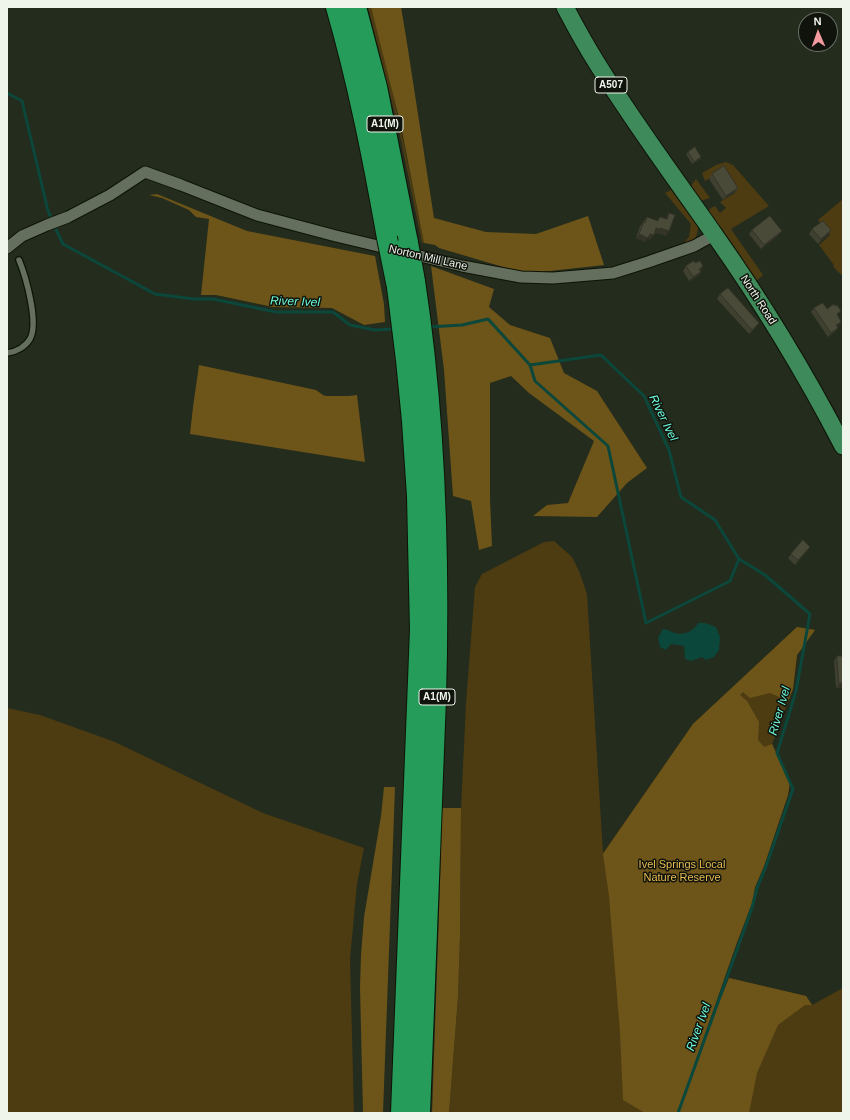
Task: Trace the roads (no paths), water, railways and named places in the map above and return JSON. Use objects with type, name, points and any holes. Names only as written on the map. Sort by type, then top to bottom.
[{"type":"highway","name":"A1(M)","points":[[336,7],[358,91],[372,154],[397,287],[412,422],[417,496],[420,630],[401,1113]]},
{"type":"highway","name":"A1(M)","points":[[356,7],[380,100],[408,242],[425,351],[432,423],[438,548],[438,623],[420,1113]]},
{"type":"main road","name":"North Road","points":[[565,7],[597,65],[714,235],[796,360],[843,446]]},
{"type":"street","name":"Norton Mill Lane","points":[[7,248],[22,236],[68,217],[110,195],[145,172],[264,217],[462,266],[521,277],[553,278],[613,272],[694,246],[714,235]]},
{"type":"lane","points":[[7,354],[25,346],[32,335],[33,326],[31,307],[20,260]]},
{"type":"water","points":[[698,623],[705,623],[716,627],[720,637],[719,650],[714,657],[706,660],[702,657],[691,661],[685,659],[684,646],[671,644],[666,650],[660,647],[658,638],[663,629],[682,634],[692,630]]},
{"type":"waterway","name":"River Ivel","points":[[7,93],[22,101],[48,211],[52,220]]},
{"type":"waterway","name":"River Ivel","points":[[54,225],[63,244],[155,294],[194,299],[213,299],[276,312],[333,312],[350,325],[375,330],[394,329]]},
{"type":"waterway","name":"River Ivel","points":[[428,327],[462,325],[488,319],[530,365],[601,355],[644,396],[669,450],[681,497],[715,520],[739,559],[765,575],[810,614],[796,691],[777,753],[793,789],[678,1113]]},
{"type":"waterway","points":[[530,365],[535,381],[608,446],[646,623],[730,581],[739,559]]},
{"type":"park label","name":"Ivel Springs Local Nature Reserve","points":[[682,871]]}]
